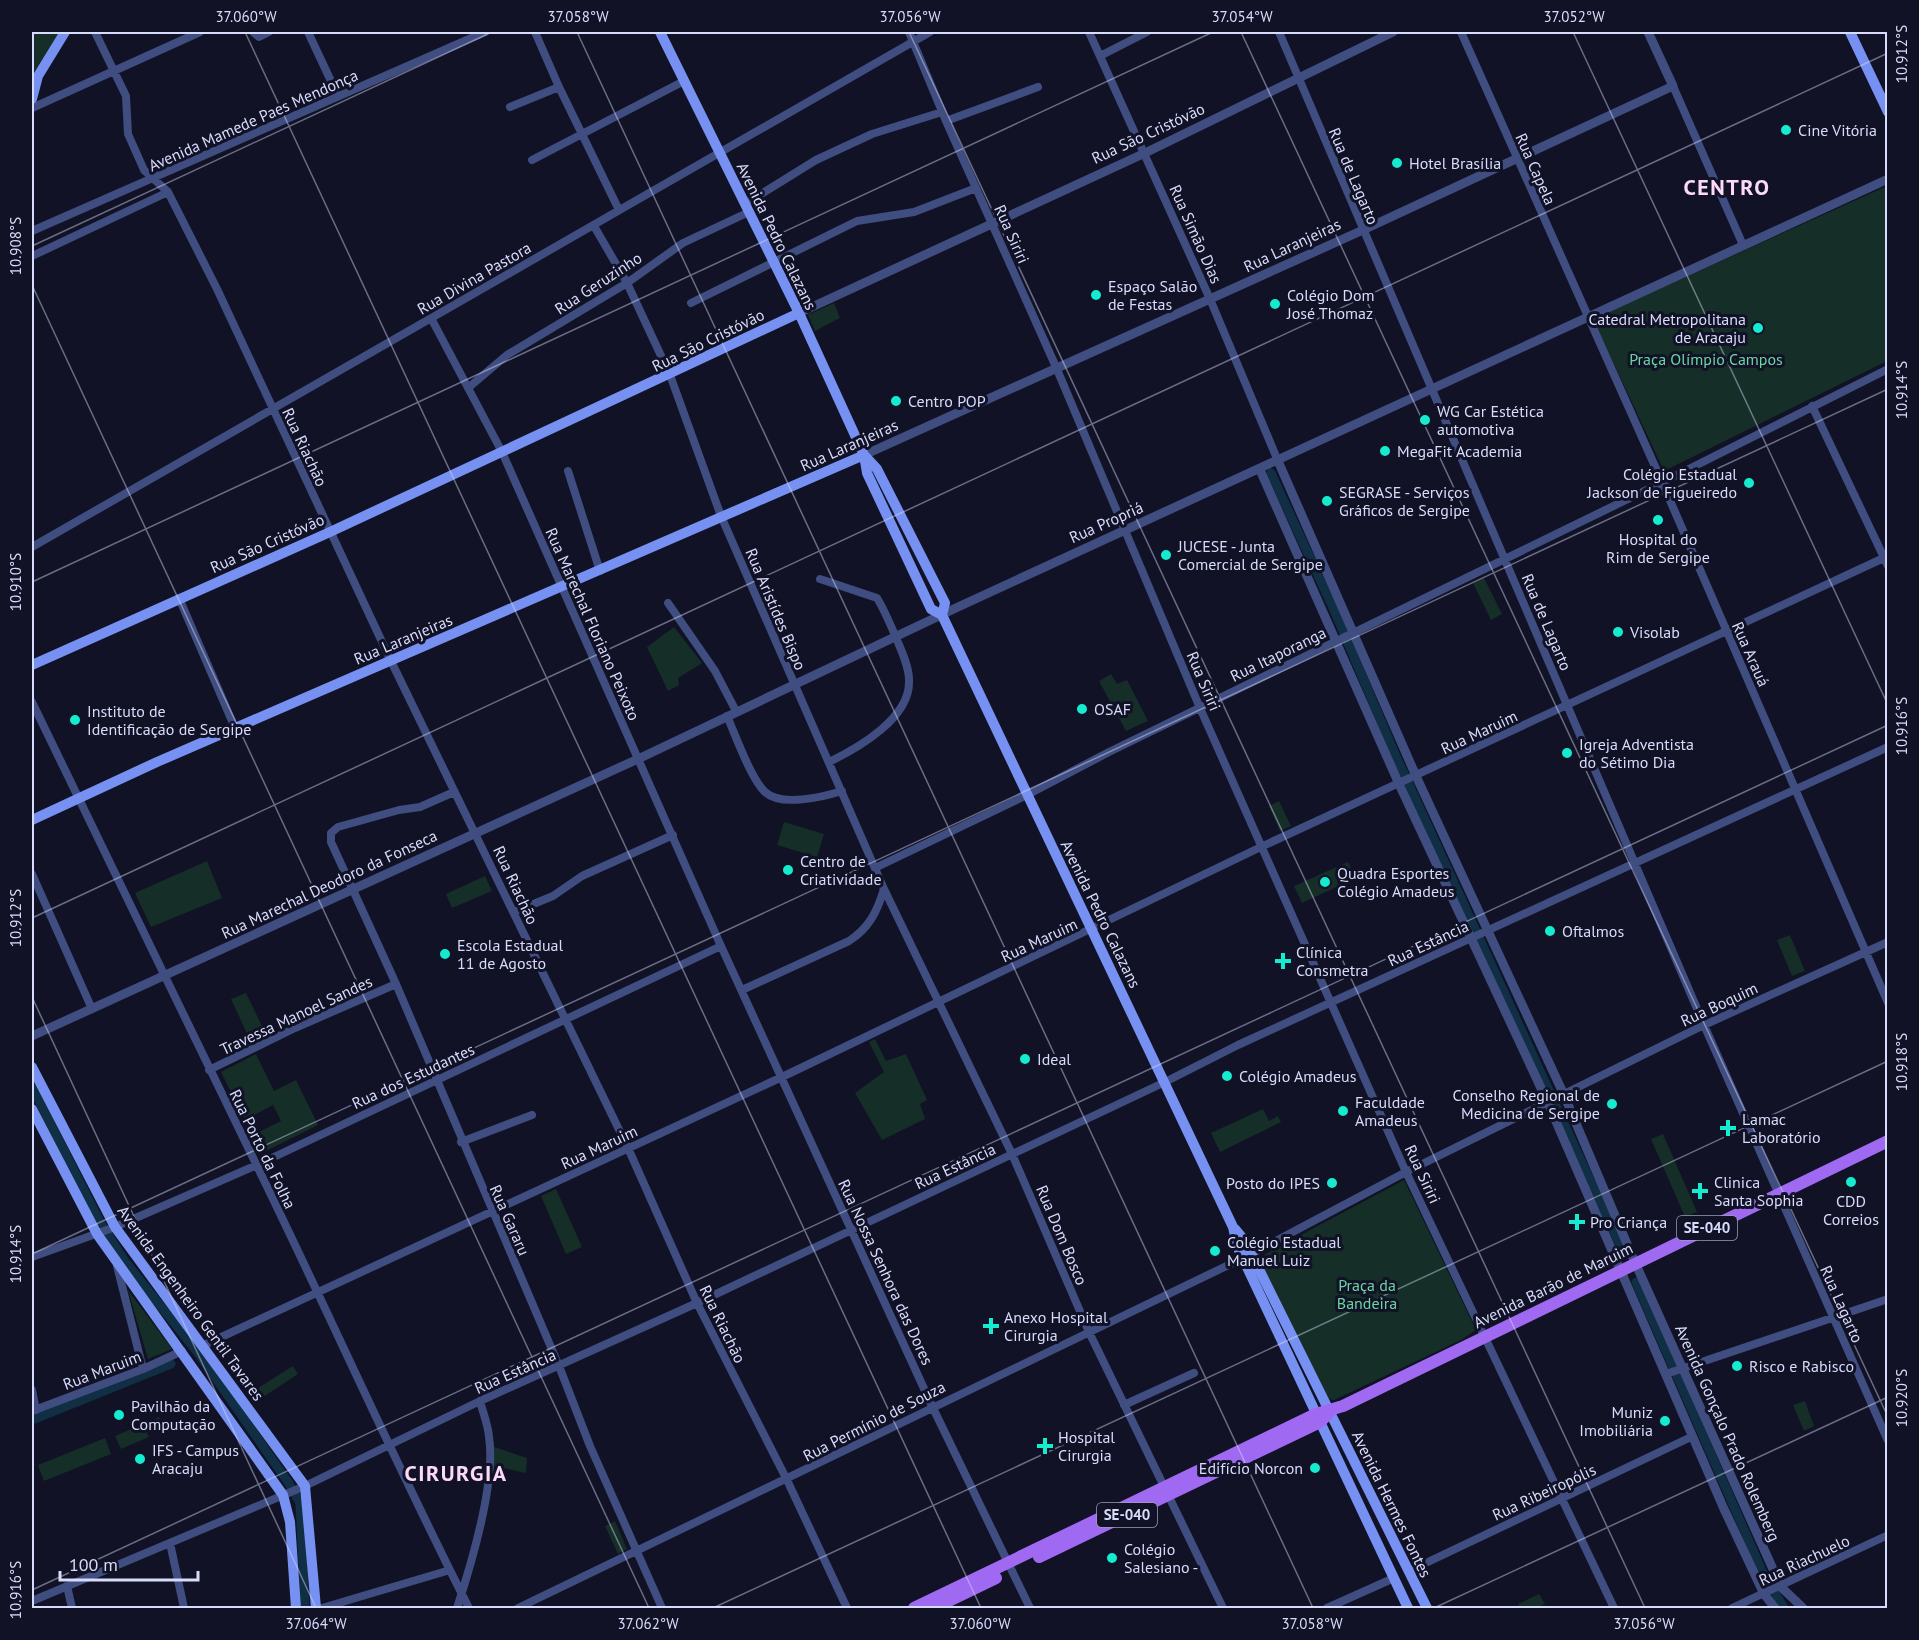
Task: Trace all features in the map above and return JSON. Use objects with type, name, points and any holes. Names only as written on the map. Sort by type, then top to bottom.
[{"type":"main road","points":[[32,99],[35,77],[65,32]]},
{"type":"main road","name":"Avenida Pedro Calazans","points":[[660,32],[799,313],[864,455],[877,469],[945,603],[942,615],[1233,1227],[1245,1241],[1247,1256],[1318,1418]]},
{"type":"main road","points":[[1850,32],[1887,112]]},
{"type":"main road","name":"Rua São Cristóvão","points":[[32,665],[330,532],[799,313]]},
{"type":"main road","name":"Rua Laranjeiras","points":[[32,820],[235,728],[864,455]]},
{"type":"main road","name":"Avenida Engenheiro Gentil Tavares","points":[[32,1068],[114,1228],[304,1486]]},
{"type":"main road","name":"Avenida Engenheiro Gentil Tavares","points":[[32,1109],[98,1234],[116,1262],[284,1495]]},
{"type":"main road","name":"Avenida Barão de Maruim","points":[[1318,1418],[1634,1261],[1887,1141]]},
{"type":"main road","name":"Avenida Pedro Calazans","points":[[1247,1256],[1330,1412]]},
{"type":"main road","name":"Avenida Hermes Fontes","points":[[1330,1412],[1427,1608]]},
{"type":"main road","name":"Avenida Hermes Fontes","points":[[1318,1418],[1408,1608]]},
{"type":"main road","name":"SE-040","points":[[914,1608],[1009,1567],[1318,1418]]},
{"type":"main road","points":[[304,1486],[316,1608]]},
{"type":"main road","points":[[284,1495],[290,1522],[296,1608]]},
{"type":"main road","name":"SE-040","points":[[934,1608],[1009,1567]]},
{"type":"street","name":"Rua Riachão","points":[[94,32],[114,70],[127,102],[130,140],[144,170],[168,192],[454,792],[476,832],[564,1020],[628,1148],[697,1303],[787,1480],[847,1608]]},
{"type":"street","points":[[32,108],[200,32]]},
{"type":"street","points":[[253,32],[261,37],[269,32]]},
{"type":"street","points":[[308,32],[338,96]]},
{"type":"street","name":"Avenida Mamede Paes Mendonça","points":[[32,231],[485,32]]},
{"type":"street","points":[[535,32],[619,210]]},
{"type":"street","name":"Rua Siriri","points":[[909,32],[1126,529],[1200,708],[1406,1172],[1614,1608]]},
{"type":"street","name":"Rua Divina Pastora","points":[[32,547],[930,32]]},
{"type":"street","name":"Rua Simão Dias","points":[[1089,32],[1210,299],[1278,461]]},
{"type":"street","points":[[1100,56],[1147,32]]},
{"type":"street","points":[[1279,32],[1297,77]]},
{"type":"street","name":"Rua São Cristóvão","points":[[799,313],[992,221],[1145,153],[1393,32]]},
{"type":"street","name":"Rua Capela","points":[[1461,32],[1588,317]]},
{"type":"street","points":[[1648,32],[1743,245]]},
{"type":"street","name":"Rua de Lagarto","points":[[1297,77],[1434,388],[1704,1025],[1772,1178]]},
{"type":"street","points":[[532,160],[684,81]]},
{"type":"street","name":"Rua Laranjeiras","points":[[864,455],[1363,230],[1673,86]]},
{"type":"street","points":[[510,107],[559,87]]},
{"type":"street","points":[[946,121],[1038,87]]},
{"type":"street","name":"Rua Geruzinho","points":[[468,387],[507,355],[627,284],[683,243],[747,208],[816,160],[872,134],[942,112]]},
{"type":"street","points":[[1588,317],[1887,179]]},
{"type":"street","points":[[692,303],[857,221],[914,212],[976,188]]},
{"type":"street","name":"Avenida Mamede Paes Mendonça","points":[[32,256],[168,192]]},
{"type":"street","name":"Rua Aristídes Bispo","points":[[594,226],[627,284],[670,375],[721,516],[794,686],[884,889],[940,1001]]},
{"type":"street","name":"Rua Propriá","points":[[638,759],[1126,529],[1264,471],[1278,461],[1588,317]]},
{"type":"street","name":"Rua Arauá","points":[[1588,317],[1887,1003]]},
{"type":"street","name":"Rua Marechal Floriano Peixoto","points":[[431,318],[502,452],[721,946]]},
{"type":"street","points":[[1662,483],[1887,369]]},
{"type":"street","points":[[1812,406],[1886,560]]},
{"type":"street","points":[[1273,450],[1264,471],[1346,636],[1407,780],[1556,1099]]},
{"type":"street","points":[[1278,461],[1346,636],[1407,780],[1556,1099]]},
{"type":"street","points":[[568,471],[600,571]]},
{"type":"street","name":"Rua Itaporanga","points":[[875,867],[1027,795],[1505,557],[1662,483]]},
{"type":"street","name":"Rua Maruim","points":[[202,1346],[782,1077],[1263,846],[1726,631],[1886,560]]},
{"type":"street","points":[[820,579],[877,598],[896,637],[909,680],[907,695],[898,711],[858,748],[829,762]]},
{"type":"street","points":[[179,598],[235,728]]},
{"type":"street","points":[[668,603],[715,671],[749,765],[763,791],[770,796],[804,800],[842,791]]},
{"type":"street","name":"Rua Porto da Folha","points":[[32,702],[80,797],[209,1071],[257,1165],[469,1608]]},
{"type":"street","name":"Rua Estância","points":[[32,1601],[284,1495],[391,1446],[480,1401],[697,1303],[1331,1002],[1887,747]]},
{"type":"street","name":"Rua Marechal Deodoro da Fonseca","points":[[32,1036],[638,759]]},
{"type":"street","name":"Rua Gararu","points":[[454,792],[420,807],[393,811],[338,827],[331,833],[331,842],[396,984],[461,1142],[559,1366],[590,1446],[662,1608]]},
{"type":"street","points":[[514,912],[553,896],[582,876],[673,835]]},
{"type":"street","points":[[32,874],[92,1009]]},
{"type":"street","points":[[742,990],[849,941],[861,933],[876,913],[884,889]]},
{"type":"street","name":"Rua Boquim","points":[[1247,1256],[1406,1172],[1704,1025],[1887,942]]},
{"type":"street","name":"Rua Nossa Senhora das Dores","points":[[721,946],[933,1406],[1030,1608]]},
{"type":"street","name":"Rua dos Estudantes","points":[[98,1234],[257,1165],[721,946]]},
{"type":"street","name":"Travessa Manoel Sandes","points":[[209,1071],[296,1028],[396,984]]},
{"type":"street","name":"Rua Dom Bosco","points":[[940,1001],[1012,1154],[1089,1332],[1222,1608]]},
{"type":"street","name":"Avenida Gonçalo Prado Rolemberg","points":[[1556,1099],[1634,1261],[1674,1371],[1691,1437],[1775,1608]]},
{"type":"street","name":"Avenida Gonçalo Prado Rolemberg","points":[[1556,1099],[1618,1269],[1674,1371],[1778,1588],[1803,1608]]},
{"type":"street","points":[[461,1142],[531,1115]]},
{"type":"street","name":"Rua Lagarto","points":[[1772,1178],[1887,1441]]},
{"type":"street","points":[[32,1257],[98,1234]]},
{"type":"street","name":"Rua Permínio de Souza","points":[[518,1608],[1247,1256]]},
{"type":"street","name":"Avenida Engenheiro Gentil Tavares","points":[[116,1262],[144,1369]]},
{"type":"street","points":[[1674,1371],[1887,1299]]},
{"type":"street","name":"Rua Maruim","points":[[34,1411],[144,1369],[182,1351]]},
{"type":"street","points":[[1124,1405],[1194,1373]]},
{"type":"street","points":[[32,1390],[34,1411]]},
{"type":"street","points":[[457,1608],[472,1562],[488,1476],[489,1437],[480,1401]]},
{"type":"street","name":"Rua Ribeiropólis","points":[[1409,1571],[1691,1437]]},
{"type":"street","name":"Rua Riachuelo","points":[[1732,1608],[1887,1535]]},
{"type":"street","points":[[170,1543],[184,1608]]},
{"type":"street","points":[[322,1608],[450,1570]]},
{"type":"street","points":[[1327,1608],[1394,1578]]},
{"type":"street","points":[[67,1586],[72,1608]]},
{"type":"green space","points":[[32,32],[62,32],[32,75]]},
{"type":"green space","name":"Praça Olímpio Campos","points":[[1887,186],[1887,361],[1664,471],[1593,319]]},
{"type":"green space","points":[[834,303],[840,318],[815,331],[808,315]]},
{"type":"green space","points":[[1484,578],[1502,614],[1491,620],[1473,583]]},
{"type":"green space","points":[[674,627],[702,663],[678,678],[679,685],[668,691],[647,647]]},
{"type":"green space","points":[[1111,674],[1117,684],[1127,680],[1148,721],[1126,731],[1099,681]]},
{"type":"green space","points":[[1279,801],[1291,826],[1280,831],[1269,806]]},
{"type":"green space","points":[[784,822],[824,834],[817,857],[777,845]]},
{"type":"green space","points":[[207,861],[222,898],[151,927],[135,893]]},
{"type":"green space","name":"Quadra Esportes Colégio Amadeus","points":[[1348,862],[1356,878],[1302,903],[1294,886]]},
{"type":"green space","points":[[485,876],[492,891],[452,908],[446,894]]},
{"type":"green space","points":[[1790,935],[1805,971],[1792,976],[1777,940]]},
{"type":"green space","points":[[246,993],[266,1034],[250,1040],[231,999]]},
{"type":"green space","points":[[875,1039],[886,1061],[906,1054],[927,1100],[920,1104],[925,1119],[882,1140],[855,1093],[884,1072],[869,1042]]},
{"type":"green space","points":[[256,1054],[274,1091],[296,1080],[318,1125],[260,1154],[251,1136],[281,1121],[273,1105],[245,1120],[221,1072]]},
{"type":"green space","points":[[1263,1109],[1269,1121],[1278,1116],[1281,1122],[1220,1152],[1211,1133]]},
{"type":"green space","points":[[1663,1134],[1697,1212],[1685,1217],[1651,1139]]},
{"type":"green space","name":"Praça da Bandeira","points":[[1404,1180],[1476,1330],[1461,1340],[1334,1400],[1329,1399],[1258,1258]]},
{"type":"green space","points":[[556,1189],[582,1247],[566,1254],[541,1196]]},
{"type":"green space","points":[[128,1290],[172,1349],[148,1359]]},
{"type":"green space","points":[[293,1366],[298,1374],[254,1403],[247,1395]]},
{"type":"green space","points":[[1805,1401],[1814,1426],[1804,1431],[1793,1405]]},
{"type":"green space","points":[[159,1417],[163,1426],[147,1433],[149,1437],[121,1449],[115,1436]]},
{"type":"green space","points":[[105,1438],[111,1454],[44,1481],[38,1465]]},
{"type":"green space","points":[[494,1447],[527,1458],[526,1473],[493,1466]]},
{"type":"green space","points":[[615,1521],[627,1549],[618,1554],[605,1526]]},
{"type":"green space","points":[[1539,1594],[1545,1604],[1537,1608],[1521,1608],[1518,1604]]},
{"type":"waterway","points":[[1271,473],[1334,610],[1395,754],[1622,1250]]},
{"type":"waterway","points":[[32,1087],[100,1222],[124,1260],[198,1353],[288,1482],[300,1503],[305,1608]]},
{"type":"waterway","points":[[1636,1282],[1762,1571],[1784,1608]]},
{"type":"waterway","points":[[32,1420],[171,1364]]},
{"type":"place","name":"Cine Vitória","points":[[1786,130]]},
{"type":"place","name":"Hotel Brasília","points":[[1397,163]]},
{"type":"place","name":"Espaço Salão de Festas","points":[[1096,295]]},
{"type":"place","name":"Colégio Dom José Thomaz","points":[[1275,304]]},
{"type":"place","name":"Catedral Metropolitana de Aracaju","points":[[1758,328]]},
{"type":"place","name":"Centro POP","points":[[896,401]]},
{"type":"place","name":"WG Car Estética automotiva","points":[[1425,420]]},
{"type":"place","name":"MegaFit Academia","points":[[1385,451]]},
{"type":"place","name":"Colégio Estadual Jackson de Figueiredo","points":[[1749,483]]},
{"type":"place","name":"SEGRASE - Serviços Gráficos de Sergipe","points":[[1327,501]]},
{"type":"place","name":"Hospital do Rim de Sergipe","points":[[1658,520]]},
{"type":"place","name":"JUCESE - Junta Comercial de Sergipe","points":[[1166,555]]},
{"type":"place","name":"Visolab","points":[[1618,632]]},
{"type":"place","name":"OSAF","points":[[1082,709]]},
{"type":"place","name":"Instituto de Identificação de Sergipe","points":[[75,720]]},
{"type":"place","name":"Igreja Adventista do Sétimo Dia","points":[[1567,753]]},
{"type":"place","name":"Centro de Criatividade","points":[[788,870]]},
{"type":"place","name":"Quadra Esportes Colégio Amadeus","points":[[1325,882]]},
{"type":"place","name":"Oftalmos","points":[[1550,931]]},
{"type":"place","name":"Escola Estadual 11 de Agosto","points":[[445,954]]},
{"type":"place","name":"Clínica Consmetra","points":[[1283,961]]},
{"type":"place","name":"Ideal","points":[[1025,1059]]},
{"type":"place","name":"Colégio Amadeus","points":[[1227,1076]]},
{"type":"place","name":"Conselho Regional de Medicina de Sergipe","points":[[1612,1104]]},
{"type":"place","name":"Faculdade Amadeus","points":[[1343,1111]]},
{"type":"place","name":"Lamac Laboratório","points":[[1728,1128]]},
{"type":"place","name":"CDD Correios","points":[[1851,1182]]},
{"type":"place","name":"Posto do IPES","points":[[1332,1183]]},
{"type":"place","name":"Clinica Santa Sophia","points":[[1700,1191]]},
{"type":"place","name":"Pro Criança","points":[[1577,1222]]},
{"type":"place","name":"Colégio Estadual Manuel Luiz","points":[[1215,1251]]},
{"type":"place","name":"Anexo Hospital Cirurgia","points":[[991,1326]]},
{"type":"place","name":"Risco e Rabisco","points":[[1737,1366]]},
{"type":"place","name":"Pavilhão da Computação","points":[[119,1415]]},
{"type":"place","name":"Muniz Imobiliária","points":[[1665,1421]]},
{"type":"place","name":"Hospital Cirurgia","points":[[1045,1446]]},
{"type":"place","name":"IFS - Campus Aracaju","points":[[140,1459]]},
{"type":"place","name":"Edifício Norcon","points":[[1315,1468]]},
{"type":"place","name":"Colégio Salesiano -","points":[[1112,1558]]},
{"type":"district","name":"CENTRO","points":[[1727,187]]},
{"type":"district","name":"CIRURGIA","points":[[456,1473]]}]
